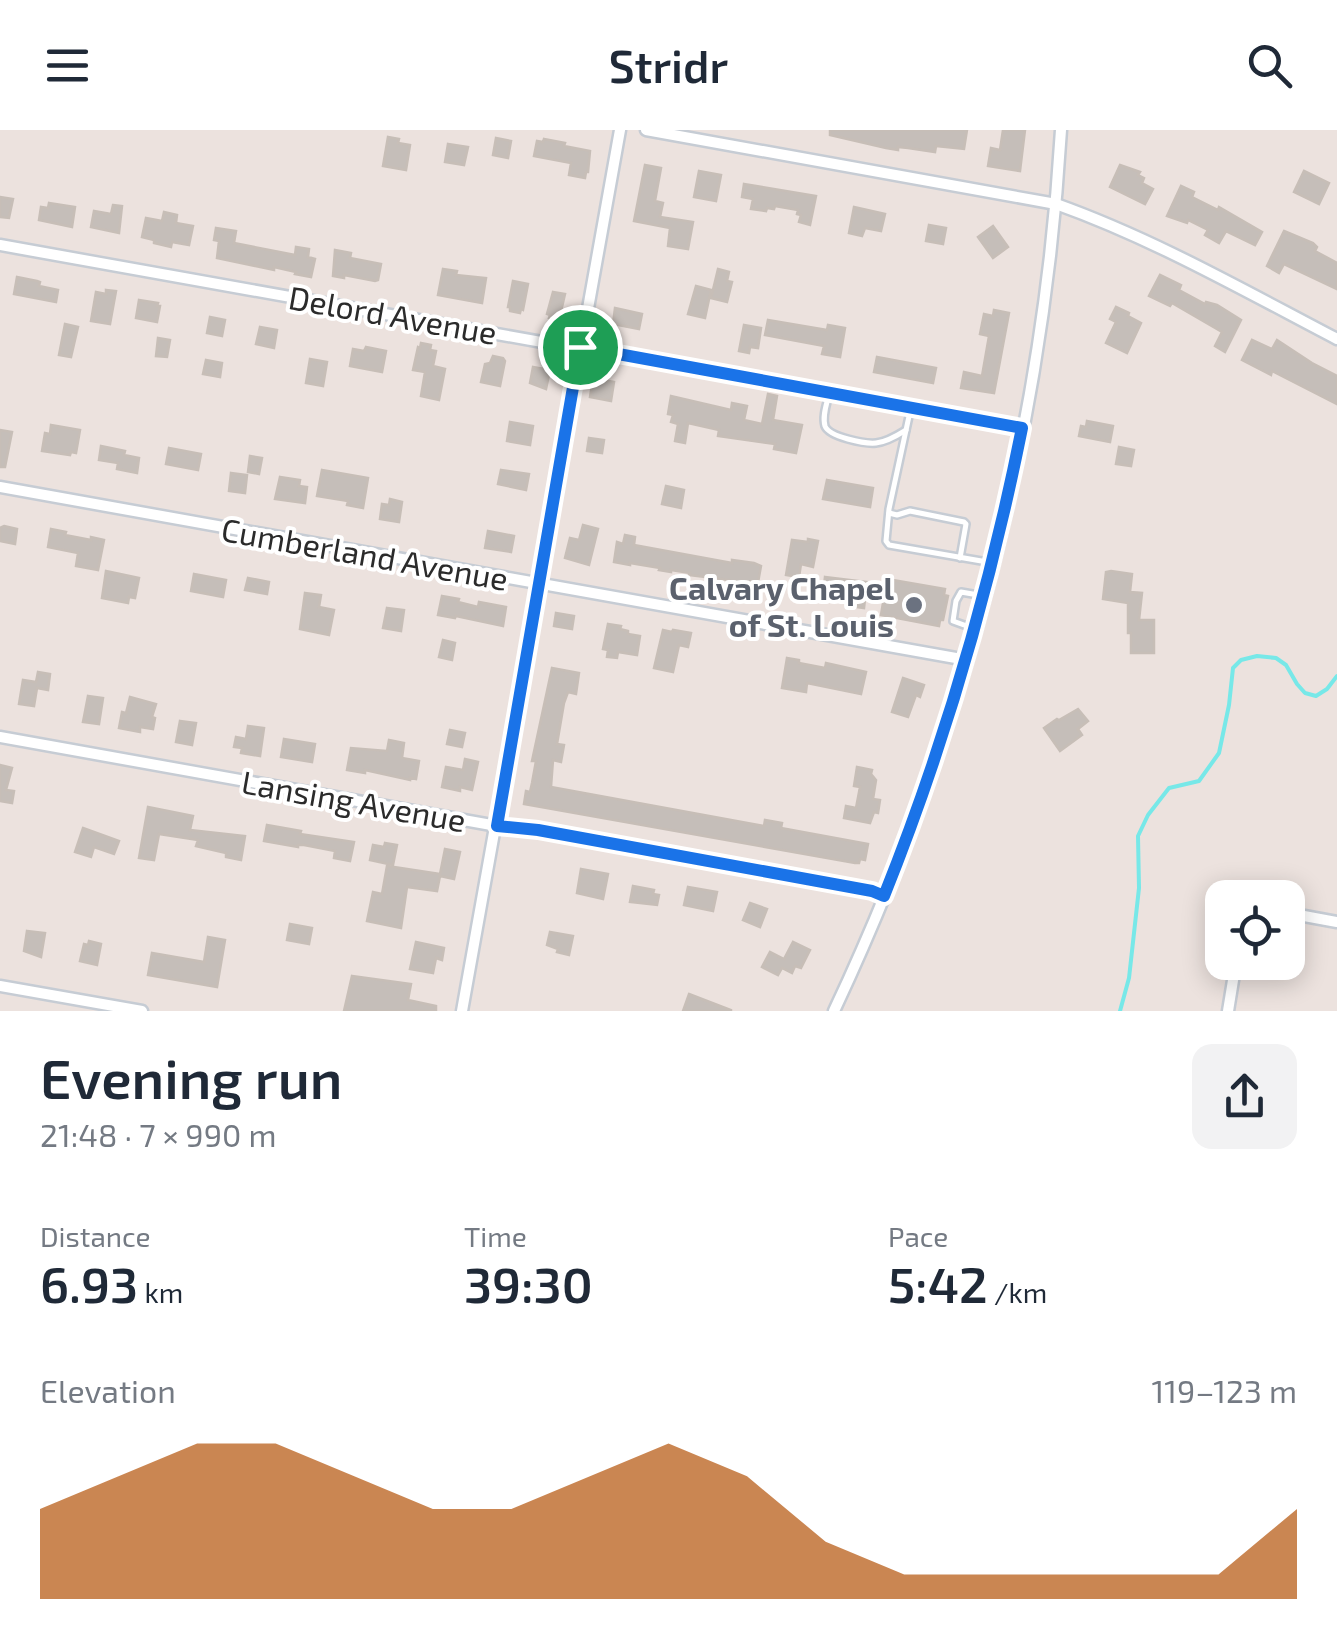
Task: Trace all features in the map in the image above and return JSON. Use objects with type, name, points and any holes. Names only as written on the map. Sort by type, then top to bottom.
[{"type":"street","points":[[462,1011],[620,130]]},
{"type":"street","points":[[646,130],[1056,204],[1233,282],[1337,339]]},
{"type":"street","points":[[834,1011],[922,796],[976,629],[1022,428],[1041,317],[1061,130]]},
{"type":"street","name":"Delord Avenue","points":[[0,245],[1022,428]]},
{"type":"street","name":"Cumberland Avenue","points":[[0,487],[967,660]]},
{"type":"street","name":"Lansing Avenue","points":[[0,737],[580,838],[884,896]]},
{"type":"street","points":[[1305,917],[1337,922]]},
{"type":"street","points":[[1228,1011],[1233,980]]},
{"type":"street","points":[[0,986],[142,1011]]},
{"type":"lane","points":[[829,392],[824,422],[834,435],[875,443],[906,430]]},
{"type":"lane","points":[[911,407],[889,514],[888,545],[992,564]]},
{"type":"lane","points":[[889,514],[910,511],[964,522],[960,558]]},
{"type":"lane","points":[[976,629],[952,622],[956,601],[964,591],[984,596]]},
{"type":"building","points":[[830,130],[967,130],[964,149],[936,146],[935,152],[886,148],[830,135]]},
{"type":"building","points":[[1003,130],[1025,130],[1020,171],[988,166],[991,148],[1000,150]]},
{"type":"building","points":[[388,137],[410,145],[406,170],[383,166]]},
{"type":"building","points":[[496,138],[511,141],[508,158],[493,155]]},
{"type":"building","points":[[544,139],[590,151],[585,178],[569,175],[571,163],[534,156],[537,141]]},
{"type":"building","points":[[448,144],[468,147],[464,165],[445,162]]},
{"type":"building","points":[[645,165],[661,168],[655,201],[663,203],[660,217],[693,222],[688,249],[668,246],[670,228],[634,221]]},
{"type":"building","points":[[1120,165],[1140,172],[1142,183],[1153,189],[1145,204],[1110,187]]},
{"type":"building","points":[[699,171],[721,175],[716,201],[694,197]]},
{"type":"building","points":[[1304,171],[1329,183],[1319,204],[1294,192]]},
{"type":"building","points":[[744,184],[816,196],[810,225],[799,222],[798,210],[775,206],[766,211],[751,209],[753,199],[742,197]]},
{"type":"building","points":[[1181,186],[1194,192],[1192,197],[1218,210],[1219,207],[1262,232],[1255,245],[1226,231],[1219,243],[1205,235],[1208,230],[1188,220],[1187,223],[1167,216]]},
{"type":"building","points":[[0,197],[13,199],[9,218],[0,217]]},
{"type":"building","points":[[49,203],[75,207],[72,227],[39,220],[41,207],[48,208]]},
{"type":"building","points":[[113,205],[122,206],[119,233],[91,227],[94,211],[111,214]]},
{"type":"building","points":[[854,207],[885,214],[881,231],[865,228],[862,236],[849,233]]},
{"type":"building","points":[[164,212],[177,215],[176,223],[193,226],[189,245],[172,242],[171,247],[142,237],[146,218],[162,221]]},
{"type":"building","points":[[929,225],[946,228],[943,244],[926,241]]},
{"type":"building","points":[[993,226],[1008,247],[993,258],[978,237]]},
{"type":"building","points":[[216,228],[236,231],[234,243],[295,255],[296,247],[309,249],[308,257],[315,259],[311,277],[217,258]]},
{"type":"building","points":[[1284,231],[1313,243],[1315,251],[1337,263],[1337,289],[1284,264],[1279,273],[1267,266]]},
{"type":"building","points":[[335,250],[351,253],[350,258],[381,264],[378,280],[333,276]]},
{"type":"building","points":[[443,269],[457,271],[456,275],[486,278],[482,303],[438,295]]},
{"type":"building","points":[[718,269],[729,272],[727,281],[732,282],[727,302],[711,298]]},
{"type":"building","points":[[1160,275],[1181,285],[1179,290],[1205,304],[1217,305],[1241,320],[1225,352],[1215,346],[1222,332],[1172,303],[1170,306],[1149,296]]},
{"type":"building","points":[[17,277],[58,290],[56,302],[14,294]]},
{"type":"building","points":[[513,281],[528,284],[520,313],[508,307]]},
{"type":"building","points":[[696,286],[711,290],[705,318],[688,314]]},
{"type":"building","points":[[106,290],[116,291],[110,324],[91,321],[96,292],[106,294]]},
{"type":"building","points":[[553,292],[565,294],[559,320],[547,314]]},
{"type":"building","points":[[139,300],[158,303],[157,322],[136,318]]},
{"type":"building","points":[[1116,307],[1141,323],[1127,353],[1106,343],[1116,322],[1110,319]]},
{"type":"building","points":[[615,308],[642,314],[639,329],[613,324]]},
{"type":"building","points":[[994,310],[1009,313],[994,393],[961,388],[964,372],[982,376],[989,336],[980,334],[984,314],[993,316]]},
{"type":"building","points":[[210,317],[225,320],[222,336],[207,333]]},
{"type":"building","points":[[768,320],[827,330],[828,325],[845,328],[840,357],[822,354],[824,346],[765,335]]},
{"type":"building","points":[[65,324],[78,327],[71,357],[59,355]]},
{"type":"building","points":[[744,325],[761,328],[758,348],[750,347],[749,353],[739,351]]},
{"type":"building","points":[[260,327],[277,330],[274,348],[256,344]]},
{"type":"building","points":[[158,338],[170,340],[167,357],[156,356]]},
{"type":"building","points":[[1252,340],[1272,349],[1277,340],[1337,376],[1337,404],[1242,360]]},
{"type":"building","points":[[421,343],[436,351],[433,366],[445,369],[439,400],[421,396],[425,372],[413,370]]},
{"type":"building","points":[[366,347],[386,351],[382,372],[350,366],[353,349],[364,351]]},
{"type":"building","points":[[493,356],[505,361],[500,386],[481,382],[485,364]]},
{"type":"building","points":[[877,357],[936,368],[933,383],[874,372]]},
{"type":"building","points":[[310,359],[327,362],[323,386],[306,383]]},
{"type":"building","points":[[206,360],[222,363],[220,377],[203,374]]},
{"type":"building","points":[[533,367],[550,370],[546,389],[530,383]]},
{"type":"building","points":[[593,378],[614,382],[611,401],[590,397]]},
{"type":"building","points":[[768,394],[777,396],[773,420],[802,425],[796,453],[774,449],[775,444],[718,436],[719,430],[688,423],[685,443],[675,441],[678,424],[671,422],[673,415],[668,414],[671,396],[731,410],[732,403],[747,406],[744,420],[762,424]]},
{"type":"building","points":[[1087,421],[1113,426],[1110,442],[1079,436]]},
{"type":"building","points":[[510,422],[533,426],[530,445],[507,441]]},
{"type":"building","points":[[51,425],[80,430],[76,453],[42,451],[45,433],[50,434]]},
{"type":"building","points":[[0,430],[12,432],[5,467],[0,467]]},
{"type":"building","points":[[589,438],[604,440],[602,453],[587,451]]},
{"type":"building","points":[[101,446],[139,458],[137,473],[117,469],[118,463],[99,460]]},
{"type":"building","points":[[1119,447],[1134,450],[1131,466],[1116,464]]},
{"type":"building","points":[[169,448],[201,454],[198,470],[166,464]]},
{"type":"building","points":[[250,456],[262,458],[259,474],[248,472]]},
{"type":"building","points":[[322,470],[368,478],[363,508],[317,496]]},
{"type":"building","points":[[501,470],[529,474],[526,490],[498,484]]},
{"type":"building","points":[[231,473],[247,475],[245,493],[229,491]]},
{"type":"building","points":[[280,477],[300,480],[299,486],[307,487],[305,503],[275,499]]},
{"type":"building","points":[[827,480],[873,488],[870,507],[823,499]]},
{"type":"building","points":[[666,486],[684,490],[681,508],[662,504]]},
{"type":"building","points":[[390,499],[402,502],[399,522],[380,519],[382,504],[389,505]]},
{"type":"building","points":[[583,525],[598,529],[589,565],[565,558],[570,538],[579,540]]},
{"type":"building","points":[[0,528],[17,529],[15,544],[0,541]]},
{"type":"building","points":[[51,529],[66,532],[65,535],[104,540],[98,570],[76,566],[78,553],[48,547]]},
{"type":"building","points":[[488,531],[514,536],[511,552],[485,548]]},
{"type":"building","points":[[625,535],[635,537],[634,545],[732,563],[754,563],[761,566],[757,588],[727,587],[729,580],[614,562],[617,542],[623,544]]},
{"type":"building","points":[[792,540],[818,541],[813,567],[801,564],[799,577],[786,575]]},
{"type":"building","points":[[106,571],[139,578],[135,598],[129,597],[128,603],[102,598]]},
{"type":"building","points":[[1106,572],[1132,574],[1130,592],[1142,593],[1139,620],[1154,620],[1154,653],[1131,653],[1128,603],[1103,599]]},
{"type":"building","points":[[194,574],[226,580],[223,597],[191,591]]},
{"type":"building","points":[[825,577],[867,582],[864,608],[849,606],[850,598],[823,594]]},
{"type":"building","points":[[248,578],[269,582],[267,594],[245,590]]},
{"type":"building","name":"Calvary Chapel of St. Louis","points":[[887,579],[945,589],[944,595],[948,596],[939,626],[881,615]]},
{"type":"building","points":[[305,593],[321,595],[319,607],[334,610],[329,635],[300,629]]},
{"type":"building","points":[[442,596],[478,607],[479,602],[506,607],[503,626],[438,615]]},
{"type":"building","points":[[387,608],[404,610],[401,631],[383,628]]},
{"type":"building","points":[[556,613],[574,616],[572,629],[554,626]]},
{"type":"building","points":[[608,624],[640,636],[637,655],[618,652],[617,658],[607,657],[608,650],[603,649]]},
{"type":"building","points":[[663,630],[691,633],[688,647],[679,645],[673,672],[654,668]]},
{"type":"building","points":[[443,640],[455,643],[452,660],[439,657]]},
{"type":"building","points":[[787,658],[825,668],[826,663],[866,672],[861,694],[807,683],[806,692],[782,688]]},
{"type":"building","points":[[552,668],[579,673],[576,694],[568,692],[564,703],[557,744],[564,745],[561,762],[553,760],[551,787],[764,826],[765,820],[782,823],[781,828],[868,844],[865,860],[855,863],[524,804],[532,783],[536,761],[532,761]]},
{"type":"building","points":[[38,672],[50,674],[48,690],[37,688],[34,706],[19,704],[23,680],[36,682]]},
{"type":"building","points":[[903,678],[924,685],[908,717],[892,712]]},
{"type":"building","points":[[88,696],[103,698],[99,724],[83,722]]},
{"type":"building","points":[[130,697],[156,704],[153,729],[140,727],[140,732],[119,728]]},
{"type":"building","points":[[1078,709],[1088,721],[1078,729],[1082,735],[1060,751],[1044,728]]},
{"type":"building","points":[[180,721],[196,723],[192,745],[176,742]]},
{"type":"building","points":[[248,726],[264,728],[260,756],[241,753],[242,748],[234,747],[236,737],[246,739]]},
{"type":"building","points":[[450,730],[465,733],[462,747],[447,744]]},
{"type":"building","points":[[284,739],[315,744],[312,762],[281,757]]},
{"type":"building","points":[[389,740],[404,743],[402,758],[419,761],[416,779],[347,770],[351,748],[387,751]]},
{"type":"building","points":[[465,759],[478,762],[472,790],[442,787],[446,767],[463,770]]},
{"type":"building","points":[[0,765],[12,768],[6,790],[14,791],[12,803],[0,801]]},
{"type":"building","points":[[857,767],[872,770],[876,780],[873,799],[880,800],[878,813],[874,812],[870,823],[844,818],[846,806],[856,808],[860,787],[854,786]]},
{"type":"building","points":[[148,807],[193,816],[190,830],[245,836],[241,860],[196,846],[198,840],[159,834],[154,860],[139,858]]},
{"type":"building","points":[[267,825],[354,842],[350,861],[334,858],[335,851],[264,841]]},
{"type":"building","points":[[83,828],[119,841],[114,854],[94,847],[91,857],[75,852]]},
{"type":"building","points":[[385,843],[397,845],[393,865],[370,860],[373,845],[384,847]]},
{"type":"building","points":[[445,849],[460,852],[454,879],[440,876],[437,891],[407,887],[401,928],[367,921],[373,892],[382,894],[387,866],[440,874]]},
{"type":"building","points":[[581,869],[608,874],[603,899],[577,893]]},
{"type":"building","points":[[633,886],[654,890],[653,894],[659,895],[657,905],[630,902]]},
{"type":"building","points":[[688,887],[717,892],[713,911],[684,905]]},
{"type":"building","points":[[750,903],[767,909],[760,927],[743,920]]},
{"type":"building","points":[[290,924],[312,928],[309,944],[287,940]]},
{"type":"building","points":[[27,931],[45,933],[41,957],[24,951]]},
{"type":"building","points":[[550,932],[573,936],[569,955],[547,945]]},
{"type":"building","points":[[208,937],[225,940],[217,987],[148,975],[152,953],[204,962]]},
{"type":"building","points":[[416,942],[444,948],[442,960],[436,958],[433,973],[410,969]]},
{"type":"building","points":[[793,942],[810,950],[801,968],[795,966],[792,973],[782,968],[778,975],[762,967],[770,952],[784,959]]},
{"type":"building","points":[[84,944],[101,944],[97,965],[80,961]]},
{"type":"building","points":[[352,976],[411,984],[408,1000],[436,1006],[436,1011],[344,1011]]},
{"type":"building","points":[[689,994],[731,1010],[731,1011],[683,1011]]},
{"type":"waterway","points":[[1120,1011],[1129,978],[1139,888],[1138,836],[1169,788],[1199,781],[1219,753],[1233,668],[1241,660],[1257,656],[1276,658],[1286,665],[1305,693],[1316,696],[1337,676]]},
{"type":"place","name":"Calvary Chapel of St. Louis","points":[[914,605]]},
{"type":"route","points":[[580,347],[1022,428],[967,660],[884,896],[497,826],[580,347]]}]
